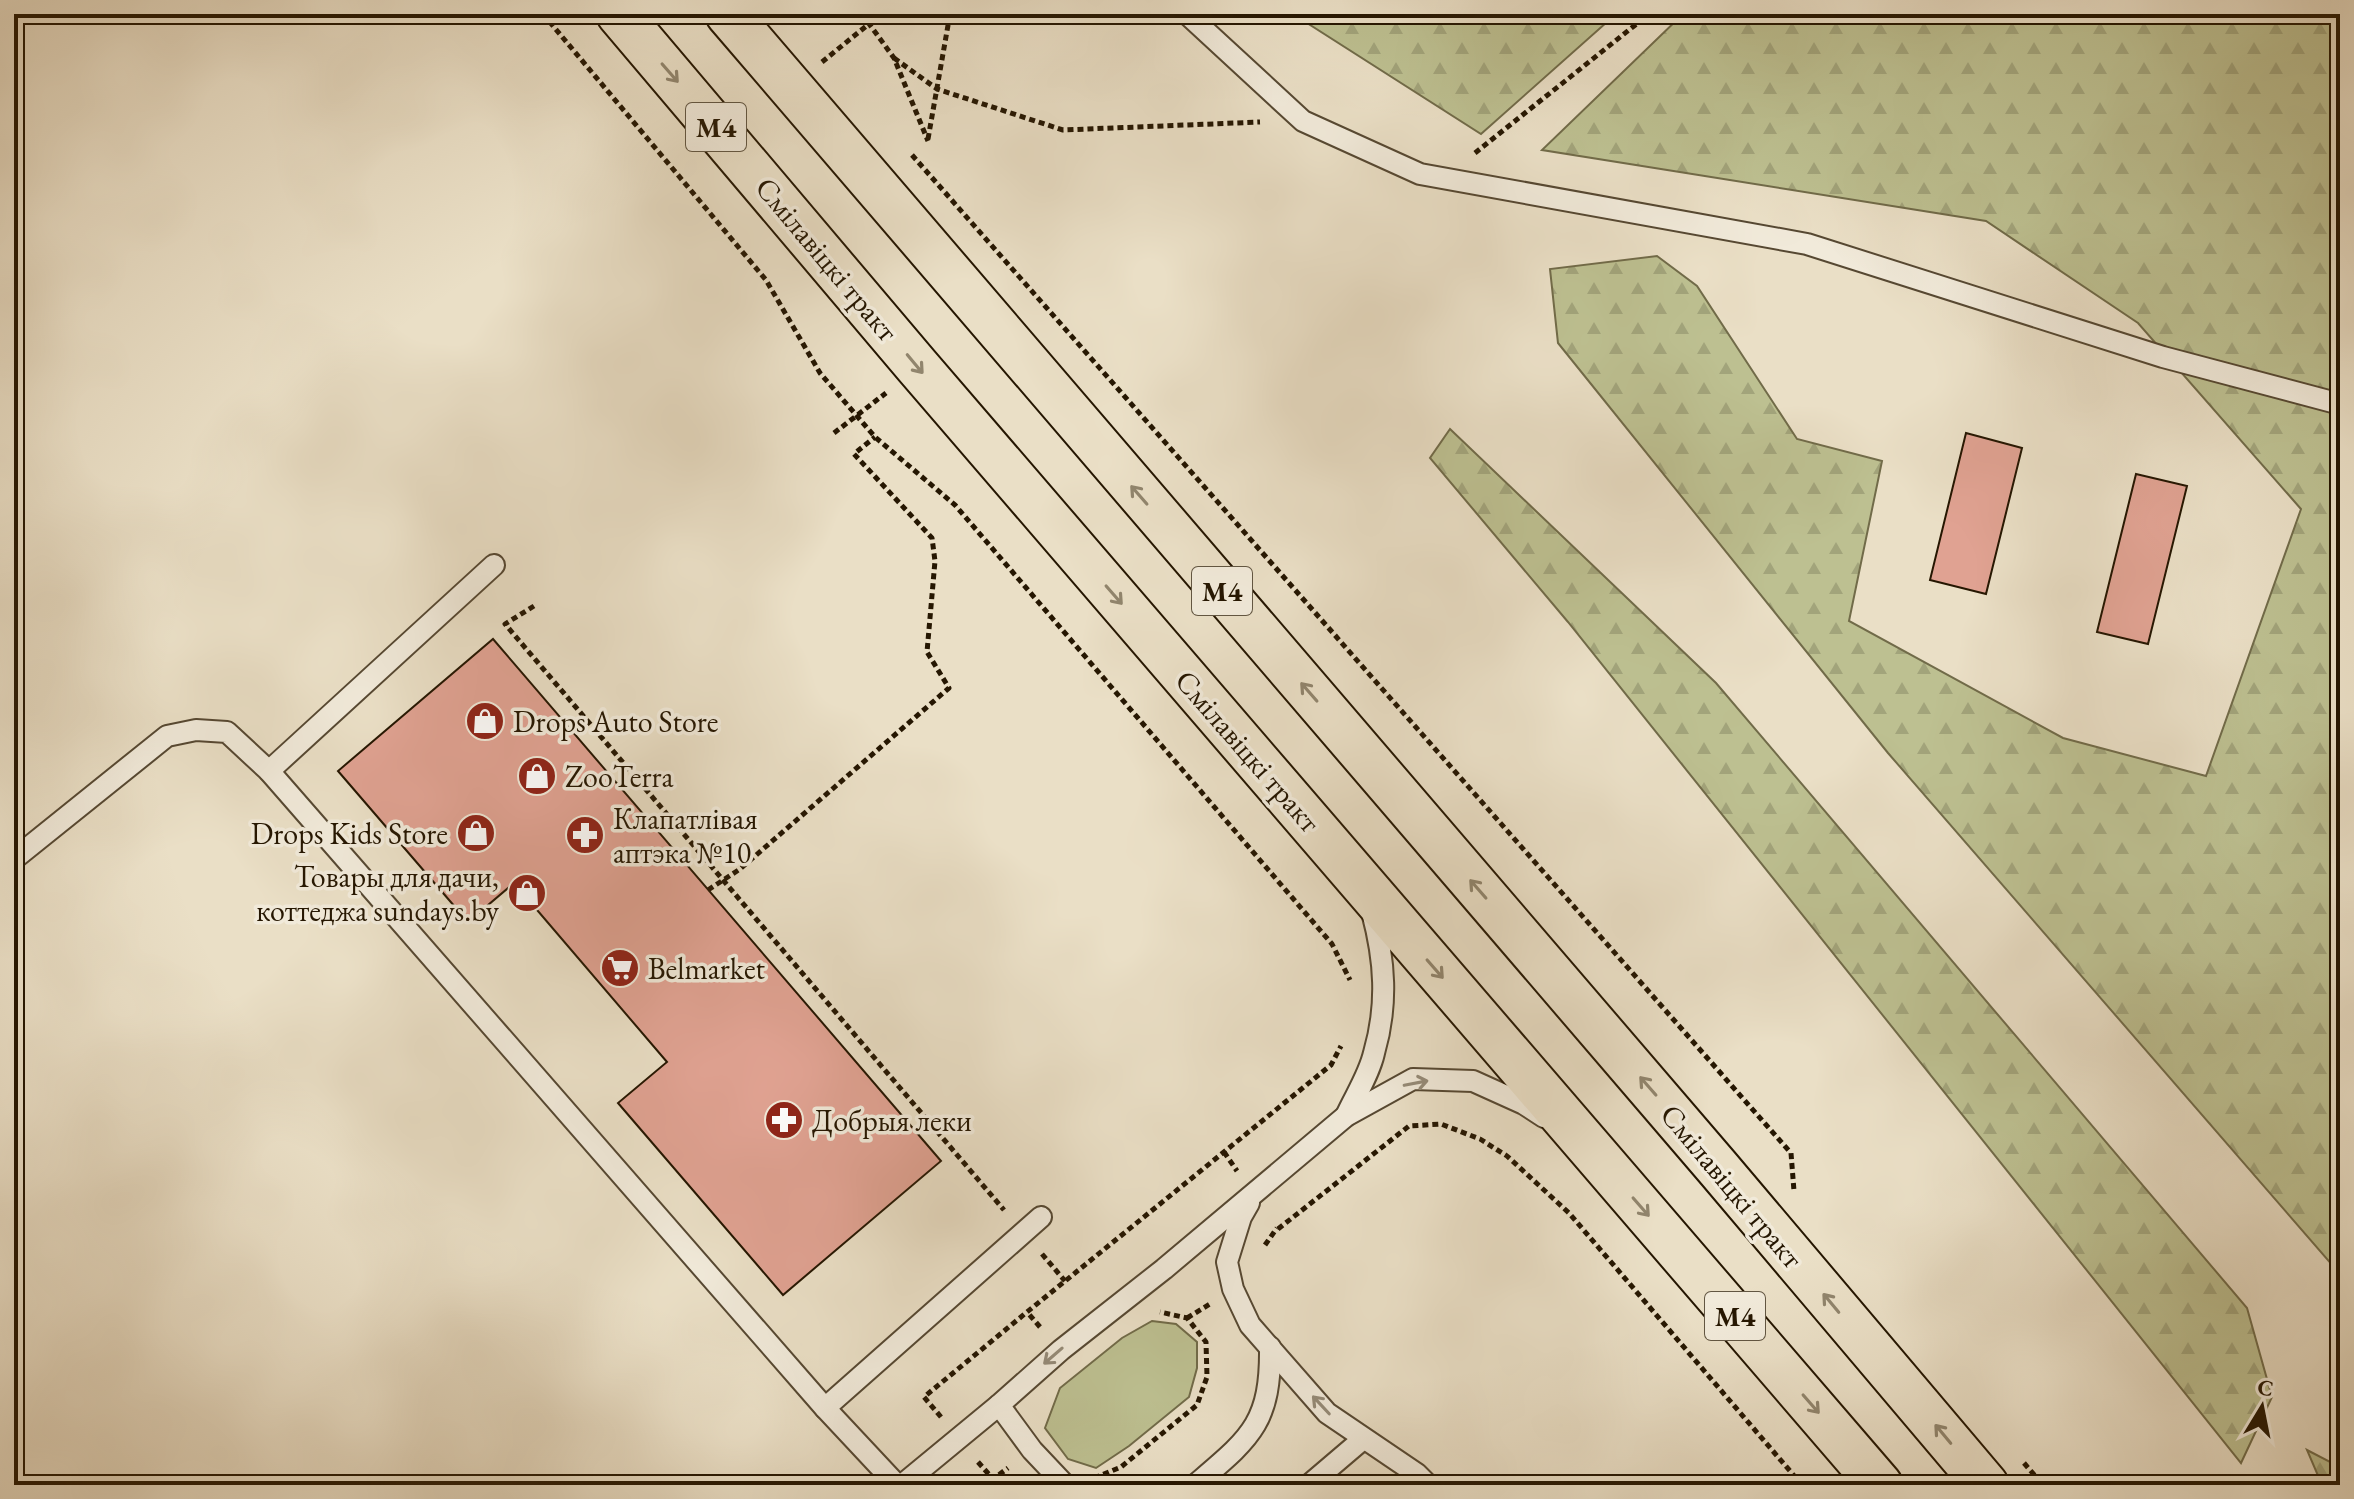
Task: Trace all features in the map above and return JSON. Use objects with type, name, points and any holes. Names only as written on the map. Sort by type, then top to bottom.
[{"type":"highway","name":"Смілавіцкі тракт","points":[[619,14],[917,366],[1880,1485]]},
{"type":"highway","name":"Смілавіцкі тракт","points":[[728,14],[1986,1485]]},
{"type":"lane","points":[[1187,14],[1303,121],[1420,174],[1807,244],[2163,357],[2340,404]]},
{"type":"lane","points":[[269,771],[494,565]]},
{"type":"lane","points":[[14,859],[167,736],[196,730],[227,732],[269,771],[825,1408],[900,1485],[1346,1116],[1413,1079],[1473,1081],[1524,1104],[1590,1148]]},
{"type":"lane","points":[[1346,1116],[1374,1056],[1384,1003],[1382,950],[1366,889]]},
{"type":"lane","points":[[1253,1196],[1241,1217],[1227,1262],[1233,1289],[1250,1325],[1327,1413],[1416,1481]]},
{"type":"lane","points":[[825,1408],[1041,1217]]},
{"type":"lane","points":[[1195,1485],[1243,1444],[1261,1415],[1270,1382],[1270,1347]]},
{"type":"lane","points":[[999,1405],[1032,1450],[1073,1480]]},
{"type":"lane","points":[[1309,1485],[1363,1439]]},
{"type":"path","points":[[543,14],[766,280],[820,373],[875,437],[955,505],[1332,944],[1353,985]]},
{"type":"path","points":[[862,14],[894,58],[928,141],[950,14]]},
{"type":"path","points":[[791,89],[870,23]]},
{"type":"path","points":[[912,155],[1791,1153],[1795,1200]]},
{"type":"path","points":[[834,433],[858,417],[917,366]]},
{"type":"path","points":[[708,890],[740,869],[949,688],[927,652],[935,561],[932,538],[854,454],[875,437]]},
{"type":"path","points":[[534,606],[505,624],[1013,1220]]},
{"type":"path","points":[[1061,1350],[1027,1312],[1331,1065],[1346,1038]]},
{"type":"path","points":[[1278,1229],[1409,1126],[1441,1124],[1480,1139],[1507,1156],[1569,1213],[1802,1485]]},
{"type":"path","points":[[1034,1245],[1065,1281]]},
{"type":"path","points":[[1073,1480],[1092,1479],[1121,1467],[1197,1405],[1207,1377],[1206,1342],[1187,1318],[1156,1311]]},
{"type":"path","points":[[2022,1461],[2043,1485]]},
{"type":"green space","points":[[1293,14],[1616,14],[1481,134]]},
{"type":"green space","points":[[1683,14],[2340,14],[2340,1274],[1888,753],[1558,343],[1550,269],[1657,256],[1697,286],[1797,439],[1882,461],[1849,621],[2063,738],[2206,776],[2301,509],[2138,323],[1986,221],[1542,150]]},
{"type":"green space","points":[[1450,429],[1716,683],[2247,1308],[2272,1397],[2241,1463],[1568,622],[1430,458]]},
{"type":"green space","points":[[1152,1321],[1176,1324],[1197,1342],[1197,1368],[1189,1397],[1129,1446],[1096,1468],[1068,1459],[1045,1428],[1060,1388],[1122,1338]]},
{"type":"green space","points":[[2307,1450],[2340,1467],[2340,1485],[2322,1485]]},
{"type":"building","points":[[1966,433],[2022,448],[1986,594],[1930,580]]},
{"type":"building","points":[[2136,474],[2187,486],[2148,644],[2097,632]]},
{"type":"building","points":[[493,639],[941,1161],[783,1295],[618,1103],[667,1062],[514,883],[468,922],[338,771]]},
{"type":"place","name":"Drops Auto Store","points":[[485,721]]},
{"type":"place","name":"ZooTerra","points":[[537,776]]},
{"type":"place","name":"Drops Kids Store","points":[[476,833]]},
{"type":"place","name":"Клапатлівая аптэка №10","points":[[585,835]]},
{"type":"place","name":"Товары для дачи, коттеджа sundays.by","points":[[527,893]]},
{"type":"place","name":"Belmarket","points":[[620,968]]},
{"type":"place","name":"Добрыя леки","points":[[784,1120]]}]
